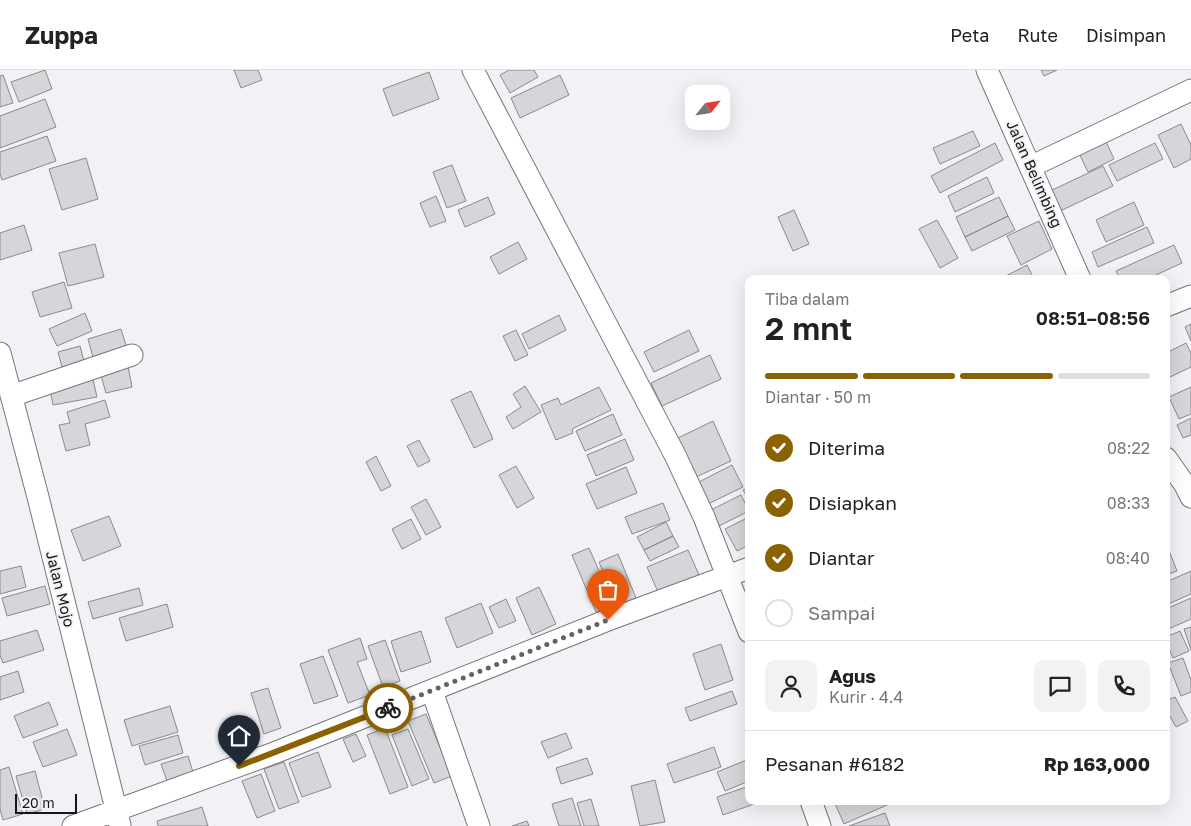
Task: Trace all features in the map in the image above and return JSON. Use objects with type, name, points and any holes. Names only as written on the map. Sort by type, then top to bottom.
[{"type":"street","points":[[473,70],[675,455],[704,517],[745,621]]},
{"type":"street","name":"Jalan Belimbing","points":[[987,70],[1078,275]]},
{"type":"street","points":[[1030,167],[1191,90]]},
{"type":"street","points":[[1170,304],[1191,296]]},
{"type":"street","name":"Jalan Mojo","points":[[0,353],[118,819]]},
{"type":"street","points":[[11,396],[132,355]]},
{"type":"street","points":[[1170,464],[1185,485],[1191,498]]},
{"type":"street","points":[[73,826],[118,819],[274,753],[608,620],[745,570]]},
{"type":"street","points":[[432,691],[479,826]]},
{"type":"street","points":[[812,805],[820,826]]},
{"type":"building","points":[[45,70],[52,89],[19,102],[11,82]]},
{"type":"building","points":[[234,70],[258,70],[262,80],[241,88]]},
{"type":"building","points":[[509,70],[534,70],[538,77],[510,93],[500,75]]},
{"type":"building","points":[[1041,70],[1057,70],[1044,76]]},
{"type":"building","points":[[429,72],[439,99],[393,116],[383,89]]},
{"type":"building","points":[[3,75],[13,103],[0,107],[0,76]]},
{"type":"building","points":[[560,75],[569,95],[520,118],[511,98]]},
{"type":"building","points":[[45,99],[56,127],[0,148],[0,116]]},
{"type":"building","points":[[1181,124],[1191,145],[1191,159],[1174,168],[1158,135]]},
{"type":"building","points":[[973,131],[980,146],[940,164],[933,148]]},
{"type":"building","points":[[1103,135],[1114,159],[1088,172],[1076,147]]},
{"type":"building","points":[[47,136],[56,161],[2,180],[0,174],[0,152]]},
{"type":"building","points":[[995,143],[1003,160],[940,193],[931,176]]},
{"type":"building","points":[[1155,143],[1163,159],[1117,181],[1109,165]]},
{"type":"building","points":[[86,158],[98,199],[62,210],[49,169]]},
{"type":"building","points":[[452,165],[466,201],[447,208],[433,172]]},
{"type":"building","points":[[1103,166],[1113,186],[1058,212],[1048,192]]},
{"type":"building","points":[[987,177],[994,193],[955,212],[948,196]]},
{"type":"building","points":[[436,196],[446,221],[430,227],[420,203]]},
{"type":"building","points":[[488,197],[495,214],[465,227],[458,210]]},
{"type":"building","points":[[999,197],[1008,216],[965,237],[956,217]]},
{"type":"building","points":[[1134,202],[1144,225],[1106,242],[1096,220]]},
{"type":"building","points":[[794,210],[809,244],[793,251],[778,217]]},
{"type":"building","points":[[1008,216],[1015,230],[972,251],[965,237]]},
{"type":"building","points":[[937,220],[958,258],[940,268],[919,229]]},
{"type":"building","points":[[1039,221],[1052,249],[1021,265],[1007,236]]},
{"type":"building","points":[[24,225],[32,250],[0,260],[0,233]]},
{"type":"building","points":[[1147,227],[1154,243],[1098,267],[1092,252]]},
{"type":"building","points":[[518,242],[527,259],[499,274],[490,257]]},
{"type":"building","points":[[95,244],[104,277],[68,286],[59,253]]},
{"type":"building","points":[[1174,245],[1182,263],[1156,275],[1118,275],[1116,271]]},
{"type":"building","points":[[1027,265],[1032,275],[1008,275]]},
{"type":"building","points":[[64,282],[72,308],[40,317],[32,292]]},
{"type":"building","points":[[85,313],[92,331],[57,346],[49,329]]},
{"type":"building","points":[[559,315],[566,330],[529,349],[522,334]]},
{"type":"building","points":[[1191,324],[1191,341],[1185,327]]},
{"type":"building","points":[[121,329],[128,352],[94,361],[88,339]]},
{"type":"building","points":[[516,330],[528,355],[515,361],[503,336]]},
{"type":"building","points":[[689,330],[699,351],[654,372],[644,352]]},
{"type":"building","points":[[1186,343],[1191,353],[1191,367],[1170,377],[1170,351]]},
{"type":"building","points":[[80,346],[84,361],[62,367],[58,352]]},
{"type":"building","points":[[710,355],[721,379],[662,406],[651,383]]},
{"type":"building","points":[[128,366],[132,387],[106,393],[100,372]]},
{"type":"building","points":[[92,375],[97,397],[53,405],[49,384]]},
{"type":"building","points":[[525,386],[541,412],[513,429],[506,417],[521,407],[513,394]]},
{"type":"building","points":[[599,387],[611,410],[572,429],[573,433],[556,440],[541,405],[558,398],[561,405]]},
{"type":"building","points":[[1191,387],[1191,414],[1179,419],[1170,397]]},
{"type":"building","points":[[471,391],[493,439],[474,448],[451,400]]},
{"type":"building","points":[[105,400],[110,417],[85,424],[90,445],[66,451],[59,425],[70,423],[67,412]]},
{"type":"building","points":[[613,414],[622,435],[585,451],[576,431]]},
{"type":"building","points":[[1191,418],[1191,435],[1183,438],[1177,425]]},
{"type":"building","points":[[713,421],[731,461],[696,477],[678,438]]},
{"type":"building","points":[[625,439],[634,460],[596,476],[587,455]]},
{"type":"building","points":[[419,440],[430,461],[418,467],[407,446]]},
{"type":"building","points":[[376,456],[391,486],[381,491],[366,462]]},
{"type":"building","points":[[732,465],[743,487],[708,504],[697,483]]},
{"type":"building","points":[[516,466],[534,498],[517,508],[499,475]]},
{"type":"building","points":[[626,467],[637,493],[597,509],[586,484]]},
{"type":"building","points":[[741,495],[745,503],[745,513],[719,526],[711,510]]},
{"type":"building","points":[[426,499],[441,527],[426,535],[411,507]]},
{"type":"building","points":[[663,503],[670,520],[632,534],[625,517]]},
{"type":"building","points":[[109,516],[121,546],[83,561],[71,530]]},
{"type":"building","points":[[411,519],[421,539],[402,549],[392,529]]},
{"type":"building","points":[[745,519],[745,547],[737,551],[725,529]]},
{"type":"building","points":[[666,522],[673,536],[644,550],[637,537]]},
{"type":"building","points":[[673,536],[679,547],[650,561],[644,550]]},
{"type":"building","points":[[589,548],[614,605],[596,612],[572,555]]},
{"type":"building","points":[[688,550],[699,575],[658,592],[647,567]]},
{"type":"building","points":[[1170,553],[1177,571],[1170,574]]},
{"type":"building","points":[[618,554],[636,598],[617,606],[599,562]]},
{"type":"building","points":[[21,566],[26,587],[0,594],[0,571]]},
{"type":"building","points":[[1191,571],[1191,594],[1170,603],[1170,580]]},
{"type":"building","points":[[45,586],[50,604],[7,616],[2,598]]},
{"type":"building","points":[[539,587],[556,624],[532,635],[516,598]]},
{"type":"building","points":[[139,588],[143,605],[93,619],[88,602]]},
{"type":"building","points":[[1191,598],[1191,619],[1170,628],[1170,607]]},
{"type":"building","points":[[506,599],[516,621],[499,628],[489,607]]},
{"type":"building","points":[[481,603],[493,633],[457,648],[445,618]]},
{"type":"building","points":[[167,604],[173,627],[126,641],[119,618]]},
{"type":"building","points":[[1191,627],[1191,650],[1184,629]]},
{"type":"building","points":[[37,630],[44,650],[3,663],[0,655],[0,641]]},
{"type":"building","points":[[421,631],[431,662],[401,672],[391,641]]},
{"type":"building","points":[[1180,631],[1189,651],[1173,658],[1170,651],[1170,635]]},
{"type":"building","points":[[360,638],[367,659],[357,662],[370,695],[348,703],[328,650]]},
{"type":"building","points":[[385,640],[400,681],[383,687],[368,646]]},
{"type":"building","points":[[721,644],[733,680],[705,690],[693,654]]},
{"type":"building","points":[[323,656],[338,696],[314,704],[300,664]]},
{"type":"building","points":[[1183,658],[1191,680],[1191,692],[1181,696],[1170,668],[1170,662]]},
{"type":"building","points":[[18,671],[24,692],[0,700],[0,677]]},
{"type":"building","points":[[268,688],[281,728],[264,734],[251,693]]},
{"type":"building","points":[[732,691],[737,704],[690,721],[685,708]]},
{"type":"building","points":[[1175,697],[1188,721],[1176,727],[1170,716],[1170,699]]},
{"type":"building","points":[[49,702],[58,725],[23,738],[14,716]]},
{"type":"building","points":[[170,706],[178,732],[132,746],[124,720]]},
{"type":"building","points":[[426,714],[452,776],[434,783],[408,721]]},
{"type":"building","points":[[385,728],[408,787],[390,794],[367,735]]},
{"type":"building","points":[[67,729],[77,755],[43,767],[33,742]]},
{"type":"building","points":[[408,729],[429,779],[412,786],[392,735]]},
{"type":"building","points":[[566,733],[572,748],[548,758],[541,742]]},
{"type":"building","points":[[356,734],[366,756],[353,762],[343,739]]},
{"type":"building","points":[[178,735],[183,753],[145,765],[139,746]]},
{"type":"building","points":[[714,747],[721,767],[674,783],[667,764]]},
{"type":"building","points":[[318,752],[331,787],[302,797],[289,763]]},
{"type":"building","points":[[188,756],[193,772],[167,781],[161,764]]},
{"type":"building","points":[[587,758],[593,774],[561,784],[556,768]]},
{"type":"building","points":[[745,761],[745,783],[725,791],[717,772]]},
{"type":"building","points":[[284,762],[299,802],[279,809],[264,769]]},
{"type":"building","points":[[9,767],[23,814],[3,820],[0,809],[0,770]]},
{"type":"building","points":[[35,771],[45,809],[27,814],[16,776]]},
{"type":"building","points":[[261,774],[275,811],[257,818],[242,781]]},
{"type":"building","points":[[655,780],[665,822],[640,826],[631,786]]},
{"type":"building","points":[[745,787],[745,805],[751,805],[723,815],[717,797]]},
{"type":"building","points":[[572,798],[581,826],[559,826],[552,804]]},
{"type":"building","points":[[591,799],[599,826],[584,826],[577,803]]},
{"type":"building","points":[[836,805],[887,805],[844,824]]},
{"type":"building","points":[[202,807],[208,826],[158,826],[157,821]]},
{"type":"building","points":[[885,813],[890,826],[849,826]]},
{"type":"building","points":[[527,821],[529,826],[512,826]]},
{"type":"way so far","points":[[388,708],[608,620]]},
{"type":"route","points":[[239,766],[388,708]]}]
